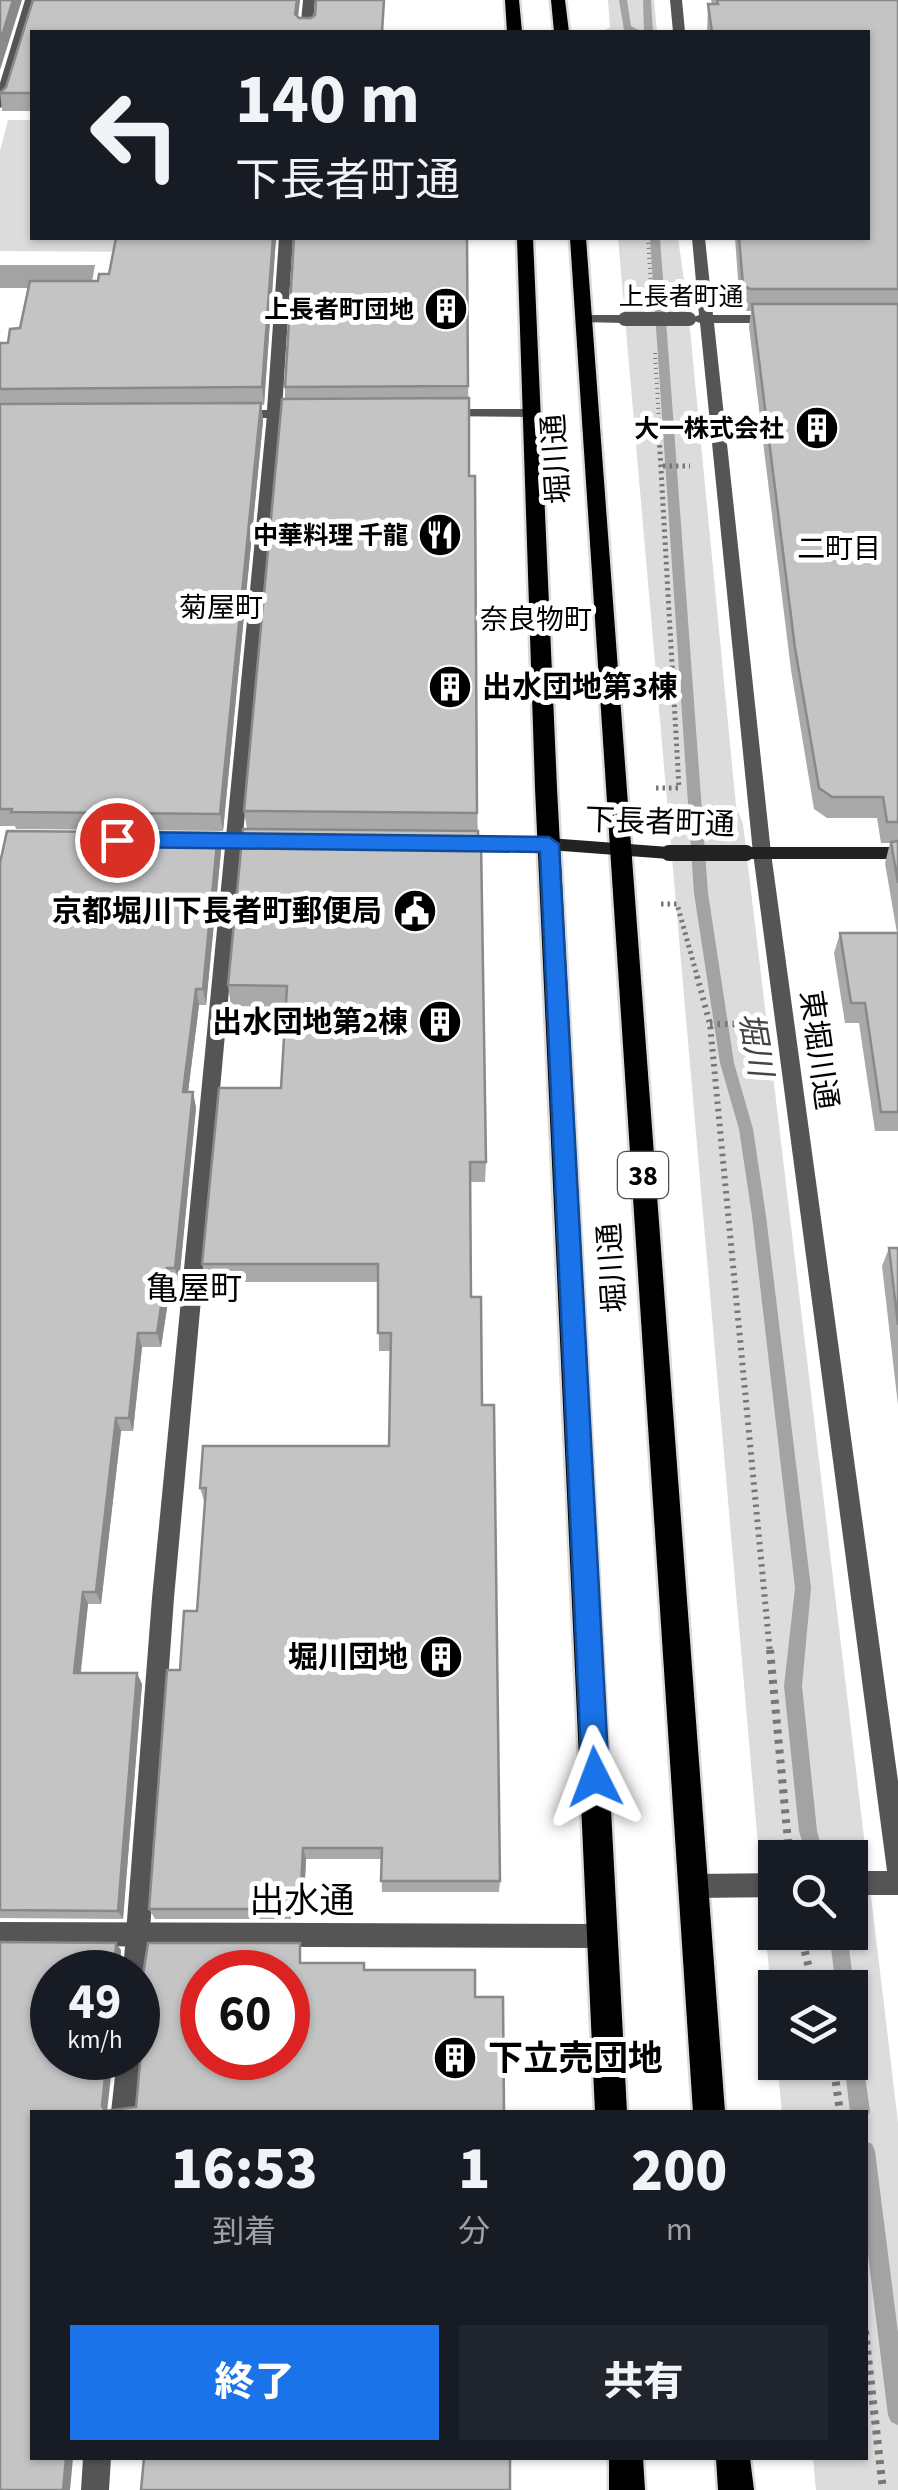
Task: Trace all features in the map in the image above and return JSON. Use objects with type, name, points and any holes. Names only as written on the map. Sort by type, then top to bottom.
[{"type":"main road","points":[[512,0],[515,30]]},
{"type":"main road","points":[[558,0],[562,30]]},
{"type":"main road","name":"堀川通","points":[[525,240],[549,844],[611,2110]]},
{"type":"main road","name":"堀川通","points":[[578,240],[709,2110]]},
{"type":"main road","points":[[626,2460],[627,2490]]},
{"type":"main road","points":[[733,2460],[736,2490]]},
{"type":"street","points":[[0,104],[31,0]]},
{"type":"street","points":[[306,30],[309,0]]},
{"type":"street","points":[[676,0],[679,30]]},
{"type":"street","points":[[137,1950],[163,1598],[274,414],[286,240]]},
{"type":"street","name":"東堀川通","points":[[698,240],[698,318],[754,853],[898,1869]]},
{"type":"street","name":"上長者町通","points":[[584,318],[789,319]]},
{"type":"street","points":[[424,414],[533,413]]},
{"type":"street","points":[[216,414],[330,414]]},
{"type":"street","points":[[176,840],[293,840]]},
{"type":"street","name":"下長者町通","points":[[430,841],[669,853],[898,854]]},
{"type":"street","points":[[868,1883],[898,1883]]},
{"type":"street","points":[[693,1886],[758,1885]]},
{"type":"street","name":"出水通","points":[[0,1934],[603,1936]]},
{"type":"street","points":[[124,2110],[127,2080]]},
{"type":"street","points":[[94,2490],[97,2460]]},
{"type":"path","points":[[656,788],[679,788],[662,466],[691,466]]},
{"type":"path","points":[[660,904],[676,904],[710,1024],[787,1840]]},
{"type":"path","points":[[710,1024],[749,1024]]},
{"type":"path","points":[[835,2080],[840,2110]]},
{"type":"path","points":[[868,2358],[883,2490]]},
{"type":"shaded area","points":[[608,0],[654,0],[657,30],[605,30],[610,27]]},
{"type":"shaded area","points":[[8,120],[30,120],[30,240],[151,240],[149,252],[0,251],[0,151]]},
{"type":"shaded area","points":[[618,240],[678,240],[736,806],[743,824],[864,1840],[758,1840],[758,1845]]},
{"type":"shaded area","points":[[0,265],[95,265],[91,288],[0,288]]},
{"type":"shaded area","points":[[868,1871],[898,2122],[898,2490],[816,2490],[813,2460],[868,2460],[868,2110],[782,2110],[779,2080],[868,2080],[868,1970],[769,1970],[767,1950],[868,1950]]},
{"type":"building","points":[[0,0],[13,0],[0,42]]},
{"type":"building","points":[[33,0],[297,0],[295,14],[311,18],[315,15],[316,0],[384,0],[382,30],[30,30],[30,93],[0,93],[6,87]]},
{"type":"building","points":[[717,0],[898,0],[898,289],[750,289],[743,285],[739,240],[870,240],[870,30],[712,30],[708,4],[718,4]]},
{"type":"building","points":[[116,240],[273,240],[262,387],[0,389],[0,343],[8,343],[10,329],[20,328],[30,281],[98,281],[99,274],[109,274]]},
{"type":"building","points":[[294,240],[467,240],[468,386],[285,387]]},
{"type":"building","points":[[752,304],[898,304],[898,822],[887,822],[883,797],[832,797],[819,788],[795,648]]},
{"type":"building","points":[[469,398],[469,476],[475,476],[477,813],[244,811],[282,399]]},
{"type":"building","points":[[261,403],[220,814],[0,809],[0,404]]},
{"type":"building","points":[[243,829],[478,831],[481,841],[486,1162],[470,1162],[471,1297],[481,1297],[482,1405],[494,1405],[500,1881],[381,1881],[382,1848],[303,1848],[300,1909],[149,1909],[167,1670],[180,1670],[184,1611],[197,1611],[206,1488],[200,1488],[203,1446],[389,1446],[391,1333],[378,1333],[378,1264],[202,1264],[219,1088],[281,1088],[287,986],[228,985]]},
{"type":"building","points":[[7,831],[218,833],[203,989],[196,989],[183,1092],[193,1092],[175,1268],[167,1268],[157,1333],[138,1333],[129,1418],[116,1418],[96,1592],[83,1592],[74,1673],[137,1673],[118,1911],[0,1910],[0,863]]},
{"type":"building","points":[[898,841],[898,883],[891,842]]},
{"type":"building","points":[[840,933],[898,933],[898,1112],[881,1112],[865,1003],[851,1003]]},
{"type":"building","points":[[889,1248],[898,1248],[898,1325]]},
{"type":"building","points":[[0,1942],[116,1943],[116,1950],[30,1950],[30,2080],[105,2080],[104,2110],[30,2110],[30,2460],[66,2460],[63,2490],[0,2490]]},
{"type":"building","points":[[148,1943],[300,1943],[300,1950],[180,1950],[180,2080],[310,2080],[310,1963],[364,1963],[364,1970],[475,1970],[475,1997],[503,1997],[504,2110],[113,2110],[136,2107],[138,2080],[160,2080],[160,1950],[147,1950]]},
{"type":"building","points":[[144,2460],[510,2460],[510,2490],[141,2490]]},
{"type":"waterway","name":"堀川","points":[[623,0],[627,28],[632,30]]},
{"type":"waterway","points":[[647,0],[649,30]]},
{"type":"waterway","name":"堀川","points":[[655,240],[701,893],[727,1063],[746,1129],[759,1216],[803,1588],[793,1686],[811,1840]]},
{"type":"waterway","name":"堀川","points":[[840,1950],[843,1970]]},
{"type":"waterway","name":"堀川","points":[[856,2080],[860,2110]]},
{"type":"waterway","name":"堀川","points":[[868,2175],[898,2415]]},
{"type":"place","name":"上長者町団地","points":[[446,309]]},
{"type":"place","name":"大一株式会社","points":[[817,428]]},
{"type":"place","name":"中華料理 千龍","points":[[440,535]]},
{"type":"place","name":"出水団地第3棟","points":[[450,687]]},
{"type":"place","name":"京都堀川下長者町郵便局","points":[[415,911]]},
{"type":"place","name":"出水団地第2棟","points":[[440,1022]]},
{"type":"place","name":"堀川団地","points":[[441,1657]]},
{"type":"place","name":"下立売団地","points":[[455,2058]]},
{"type":"district","name":"二町目","points":[[839,548]]},
{"type":"district","name":"菊屋町","points":[[221,607]]},
{"type":"district","name":"奈良物町","points":[[536,619]]},
{"type":"district","name":"亀屋町","points":[[194,1288]]},
{"type":"route","points":[[117,840],[549,844],[595,1777]]}]
